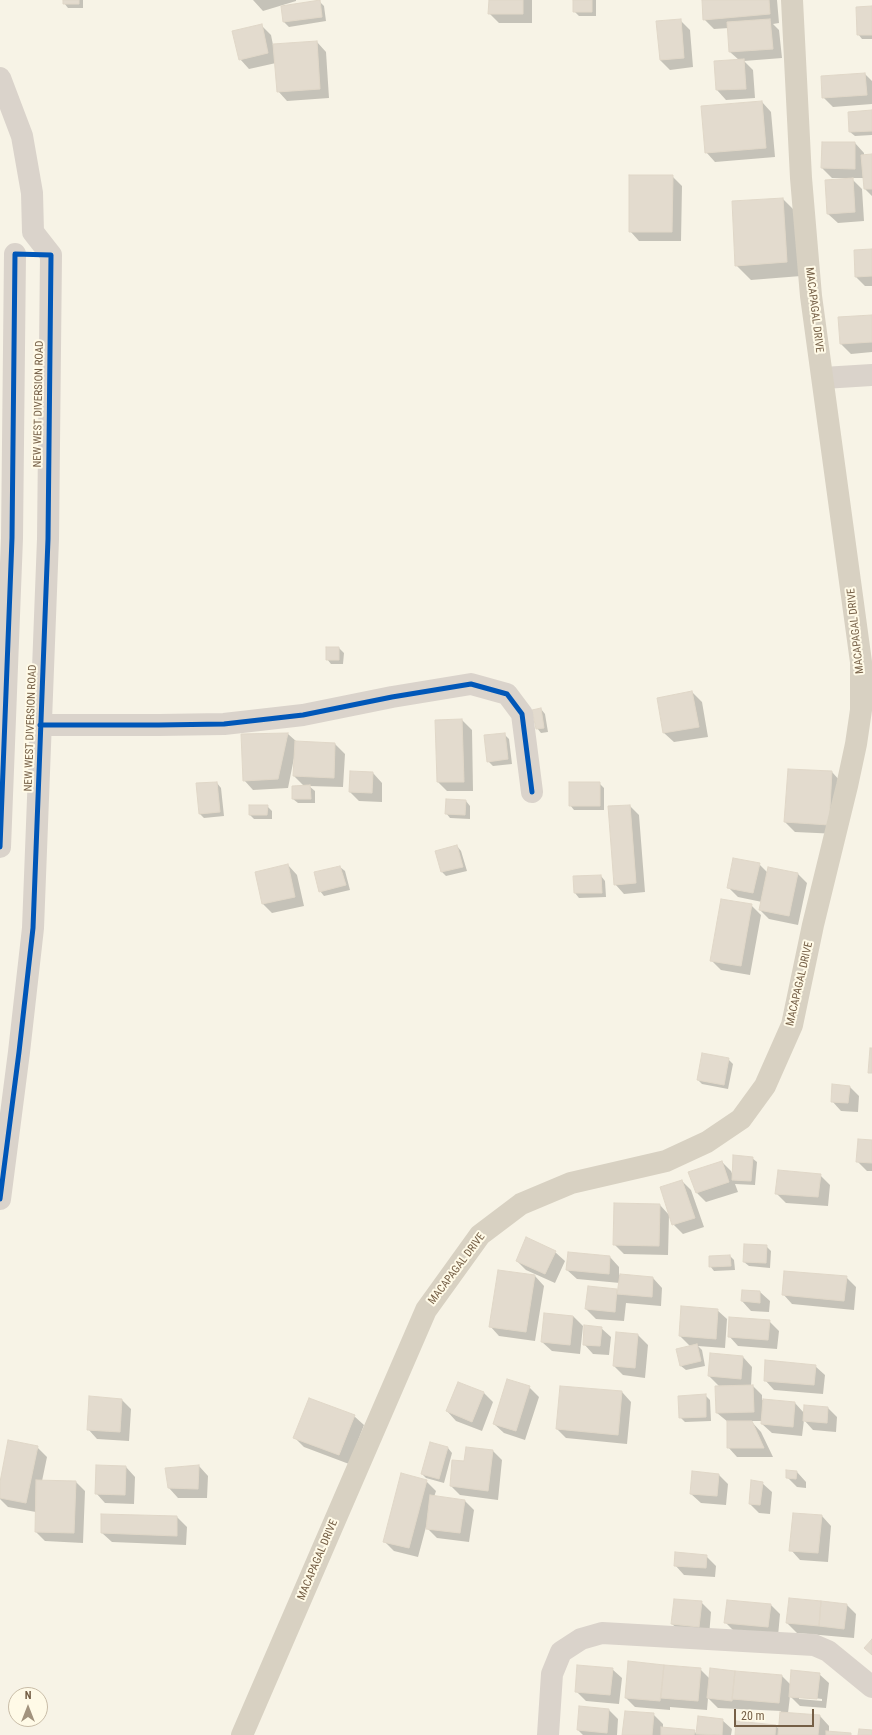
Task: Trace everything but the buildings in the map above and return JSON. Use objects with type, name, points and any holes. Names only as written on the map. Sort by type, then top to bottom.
[{"type":"main road","name":"MACAPAGAL DRIVE","points":[[242,1735],[426,1310],[480,1235],[521,1204],[571,1183],[666,1161],[707,1142],[741,1119],[765,1086],[792,1025],[813,925],[847,786],[856,744],[861,710],[860,655],[811,296],[801,178],[792,0]]},
{"type":"street","points":[[0,78],[22,136],[32,193],[32,232],[15,254],[12,538],[0,847]]},
{"type":"street","points":[[32,232],[51,255]]},
{"type":"street","points":[[15,254],[51,255]]},
{"type":"street","name":"NEW WEST DIVERSION ROAD","points":[[0,1199],[19,1052],[32,928],[48,539],[51,255]]},
{"type":"street","points":[[823,378],[872,375]]},
{"type":"street","points":[[40,725],[159,726],[224,724],[303,715],[392,697],[471,684],[507,694],[522,714],[532,792]]},
{"type":"street","points":[[548,1735],[552,1674],[561,1652],[581,1639],[602,1633],[814,1645],[828,1651],[872,1687]]},
{"type":"cycle path","points":[[0,847],[12,538],[15,254],[51,255],[48,539],[33,928],[0,1199]]},
{"type":"cycle path","points":[[40,725],[224,724],[303,715],[392,697],[471,684],[507,694],[522,714],[532,792]]}]
